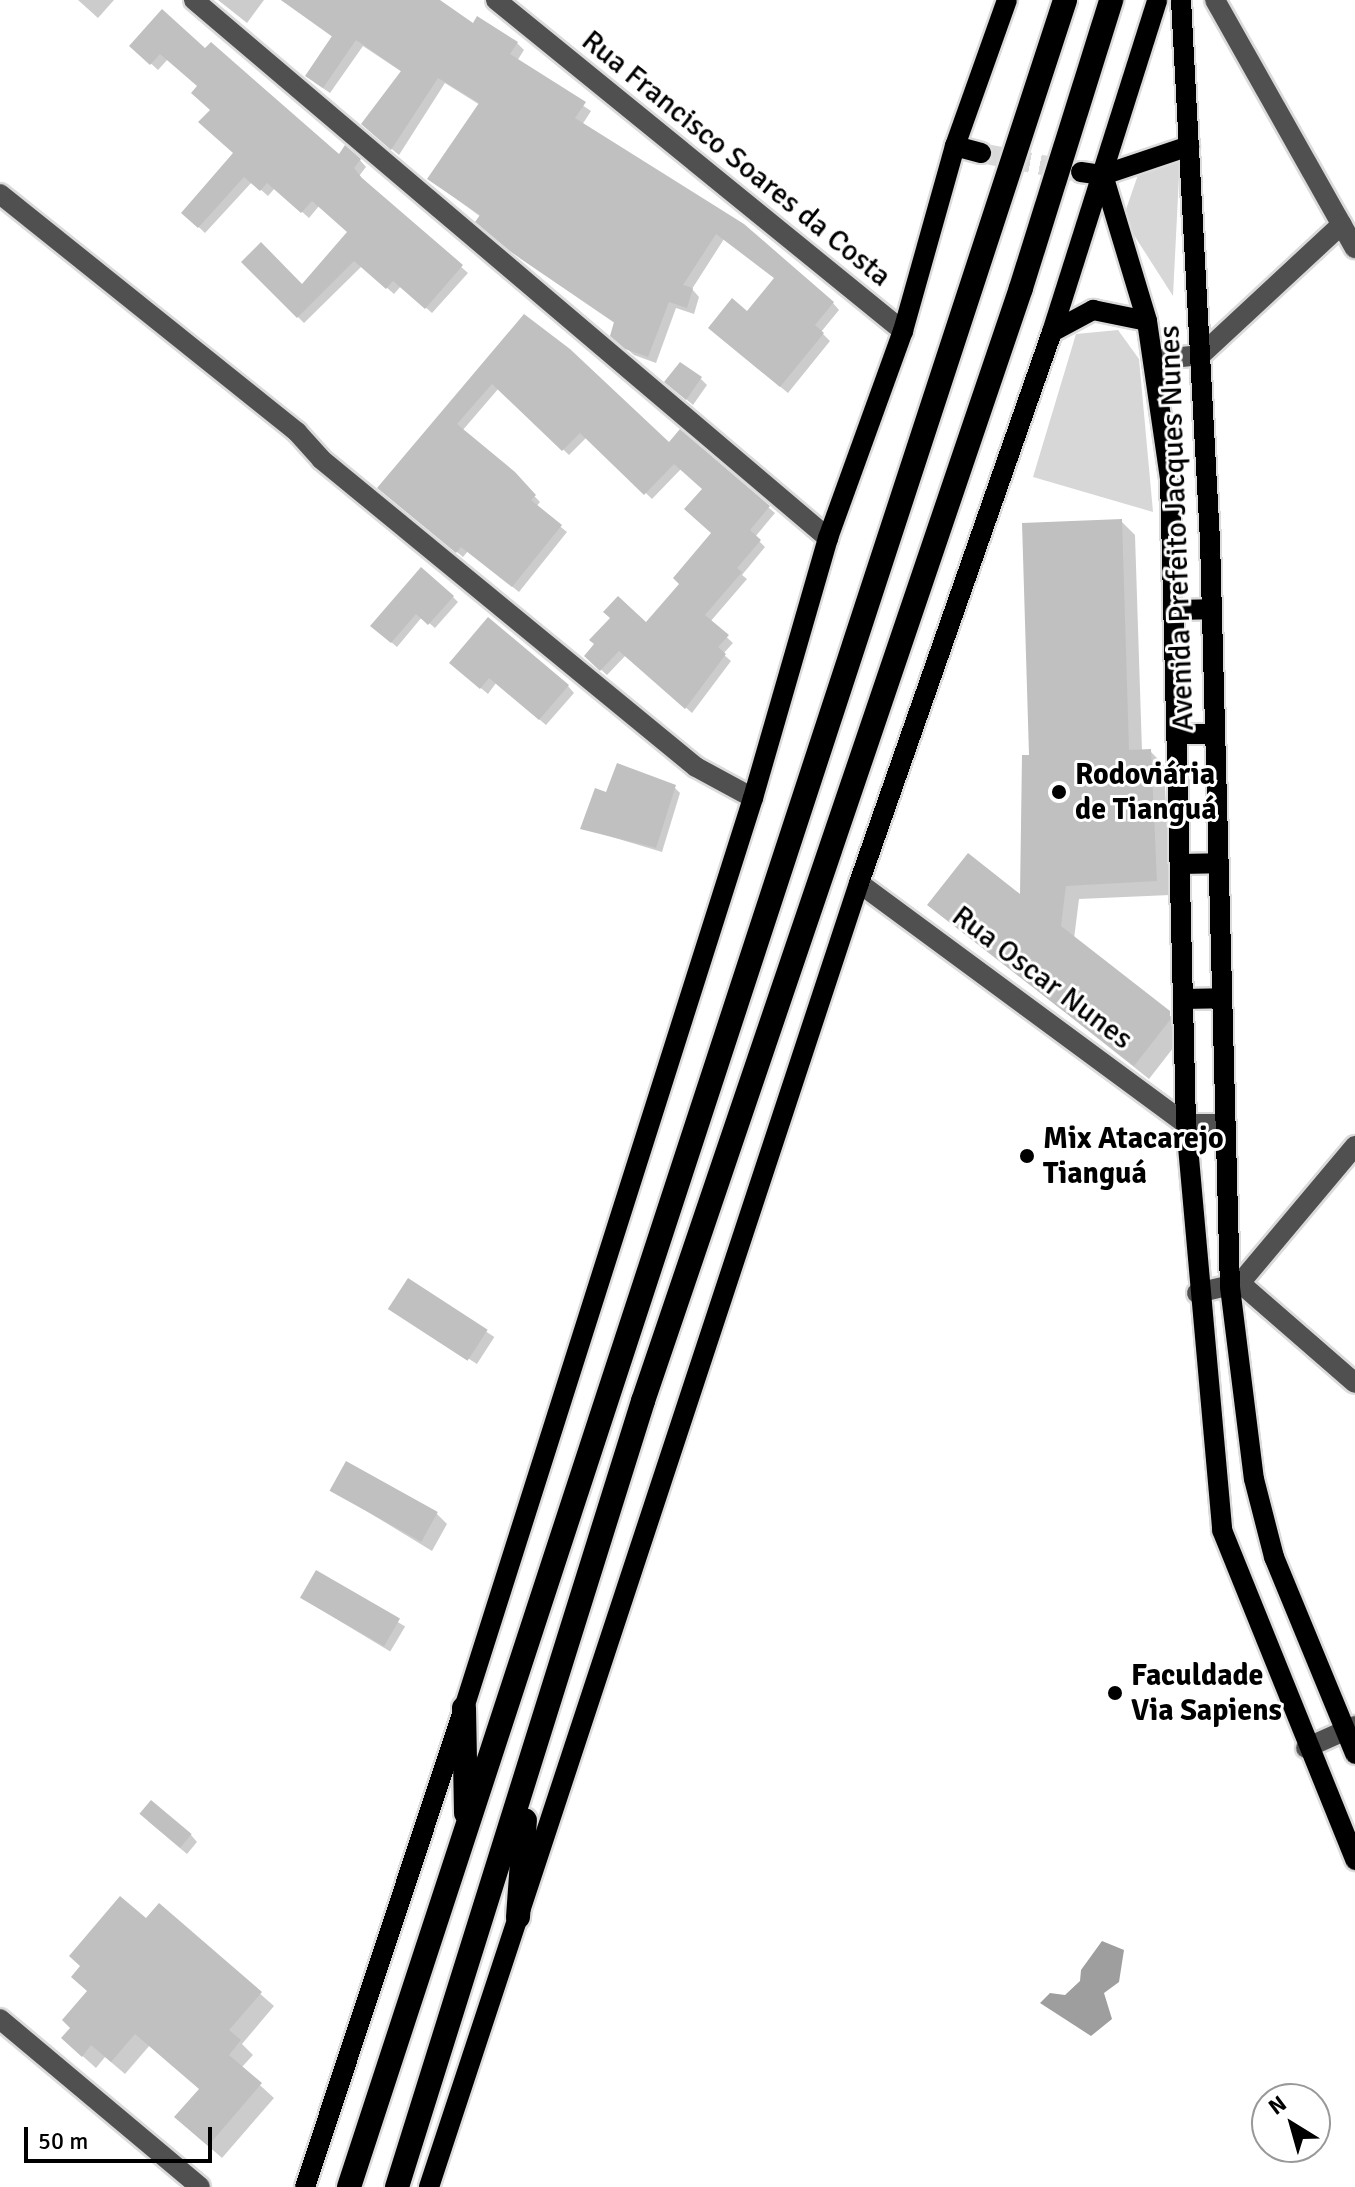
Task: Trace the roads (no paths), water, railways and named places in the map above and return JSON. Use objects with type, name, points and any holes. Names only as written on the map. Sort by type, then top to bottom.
[{"type":"highway","points":[[349,2187],[1065,0]]},
{"type":"highway","points":[[397,2187],[529,1774],[643,1401],[1021,288],[1111,0]]},
{"type":"highway","points":[[464,1708],[466,1833]]},
{"type":"highway","points":[[518,1917],[529,1774]]},
{"type":"main road","points":[[305,2187],[464,1708],[753,798],[828,538],[903,331],[955,146],[1007,0]]},
{"type":"main road","points":[[429,2187],[859,883],[1052,332],[1157,0]]},
{"type":"main road","name":"Avenida Prefeito Jacques Nunes","points":[[1181,0],[1207,476],[1225,1124],[1235,1285],[1254,1479],[1274,1557],[1350,1728],[1355,1754]]},
{"type":"main road","points":[[955,146],[981,153]]},
{"type":"main road","points":[[1081,172],[1103,175],[1189,146]]},
{"type":"main road","name":"Avenida Prefeito Jacques Nunes","points":[[1103,175],[1147,321],[1170,478],[1186,1124],[1197,1293],[1222,1530],[1306,1748],[1355,1860]]},
{"type":"main road","points":[[1052,332],[1093,310],[1147,321]]},
{"type":"main road","points":[[1170,478],[1207,476]]},
{"type":"main road","points":[[1173,610],[1212,609]]},
{"type":"main road","points":[[1176,734],[1215,734]]},
{"type":"main road","points":[[1180,864],[1219,863]]},
{"type":"main road","points":[[1183,999],[1222,998]]},
{"type":"street","points":[[194,0],[828,538]]},
{"type":"street","name":"Rua Francisco Soares da Costa","points":[[496,0],[903,331]]},
{"type":"street","points":[[1215,0],[1355,248]]},
{"type":"street","points":[[0,194],[297,432],[321,459],[696,767],[753,798]]},
{"type":"street","points":[[1153,360],[1201,355],[1342,224]]},
{"type":"street","name":"Rua Oscar Nunes","points":[[859,883],[1186,1124]]},
{"type":"street","points":[[1186,1124],[1225,1124]]},
{"type":"street","points":[[1197,1293],[1235,1285],[1355,1146]]},
{"type":"street","points":[[1235,1285],[1355,1383]]},
{"type":"street","points":[[1306,1748],[1350,1728]]},
{"type":"street","points":[[0,2019],[200,2187]]},
{"type":"tunnel","points":[[981,153],[1073,171]]},
{"type":"place","name":"Rodoviária de Tianguá","points":[[1059,792]]},
{"type":"place","name":"Mix Atacarejo Tianguá","points":[[1027,1156]]},
{"type":"place","name":"Faculdade Via Sapiens","points":[[1115,1693]]}]
